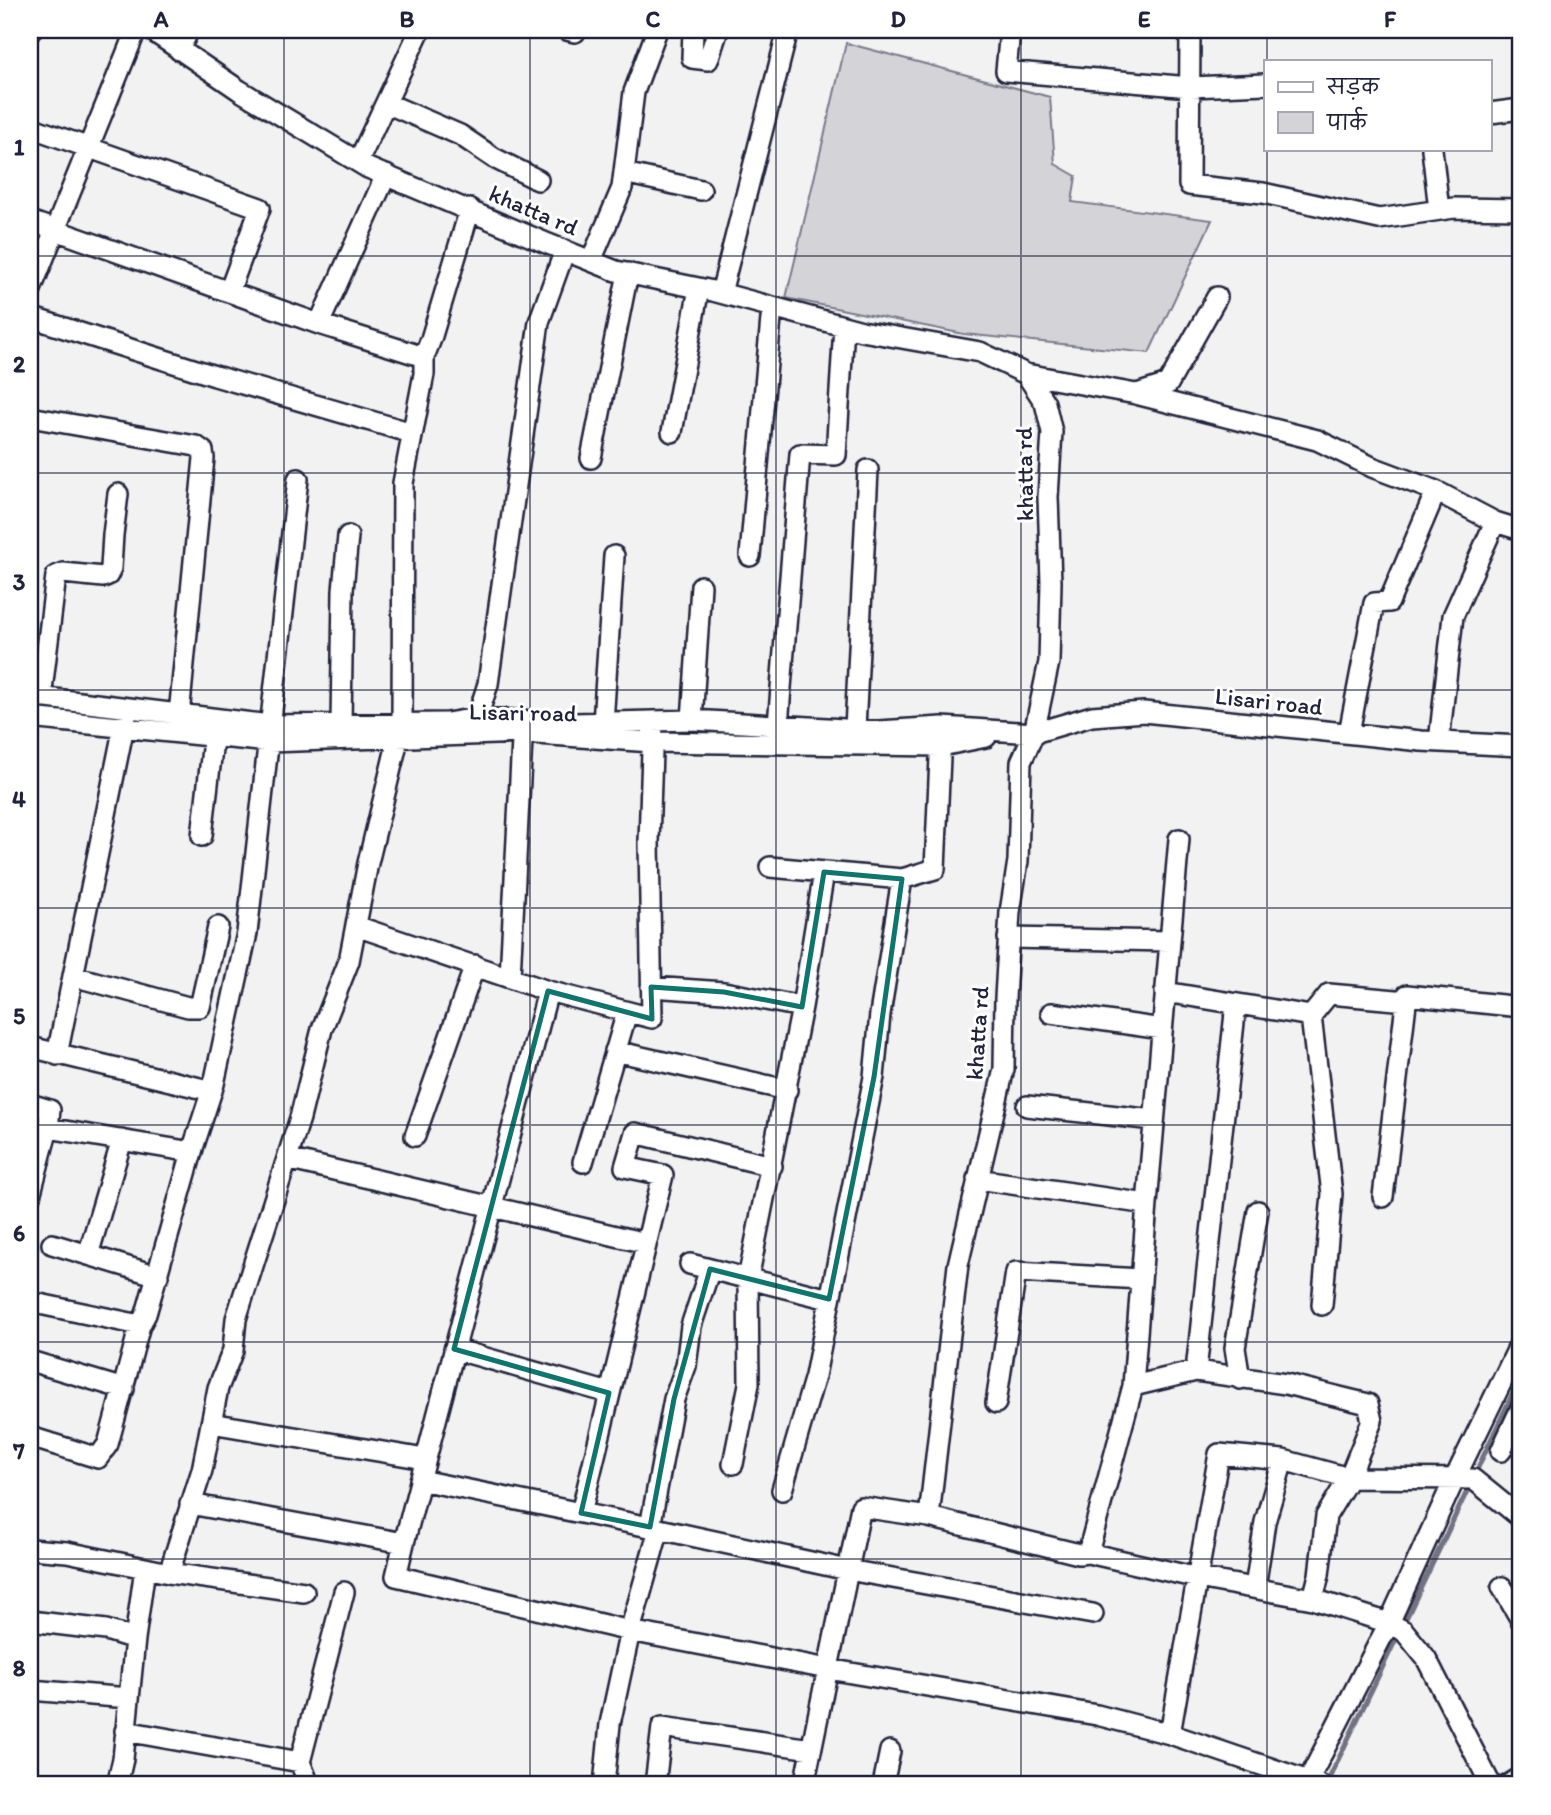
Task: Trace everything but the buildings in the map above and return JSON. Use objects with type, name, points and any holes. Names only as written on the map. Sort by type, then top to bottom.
[{"type":"street","points":[[30,292],[136,30]]},
{"type":"street","name":"khatta rd","points":[[151,30],[296,126],[358,162],[591,261],[628,273],[721,293],[844,326],[980,352],[1026,374],[1045,403],[1052,432],[1048,497],[1051,582],[1049,662],[1024,732],[1018,861],[1008,938],[1004,1069],[958,1265],[929,1517]]},
{"type":"street","points":[[179,50],[189,30]]},
{"type":"street","points":[[358,162],[419,30]]},
{"type":"street","points":[[591,261],[622,188],[634,92],[656,30]]},
{"type":"street","points":[[693,30],[692,58],[708,60],[718,30]]},
{"type":"street","points":[[721,293],[788,30]]},
{"type":"street","points":[[1010,30],[1006,71],[1190,87],[1264,84]]},
{"type":"street","points":[[1190,30],[1189,185],[1263,193],[1379,219],[1454,208],[1521,209]]},
{"type":"street","points":[[386,103],[460,135],[494,158],[538,180]]},
{"type":"street","points":[[1492,113],[1521,109]]},
{"type":"street","points":[[30,127],[260,208],[229,292]]},
{"type":"street","points":[[1432,150],[1438,210]]},
{"type":"street","points":[[624,173],[701,190]]},
{"type":"street","points":[[318,324],[386,175]]},
{"type":"street","points":[[169,1573],[202,1470],[218,1388],[233,1350],[236,1319],[311,1082],[321,1029],[349,961],[368,863],[400,730],[403,483],[424,374],[424,357],[470,209]]},
{"type":"street","points":[[30,221],[318,324],[424,357]]},
{"type":"street","points":[[477,718],[488,684],[539,322],[565,250]]},
{"type":"street","points":[[591,458],[628,273]]},
{"type":"street","points":[[672,432],[699,288]]},
{"type":"street","points":[[1136,394],[1168,384],[1217,297]]},
{"type":"street","points":[[750,556],[772,307]]},
{"type":"street","points":[[30,317],[215,376],[412,433]]},
{"type":"street","points":[[778,725],[800,454],[836,455],[844,326]]},
{"type":"street","points":[[1026,374],[1136,394],[1317,440],[1372,467],[1436,491],[1495,522],[1521,530]]},
{"type":"street","points":[[30,416],[196,446],[203,452],[179,715]]},
{"type":"street","points":[[855,729],[868,470]]},
{"type":"street","points":[[30,1437],[98,1458],[108,1444],[140,1325],[158,1276],[192,1152],[212,1091],[247,933],[298,479]]},
{"type":"street","points":[[1349,733],[1374,603],[1389,602],[1436,491]]},
{"type":"street","points":[[36,697],[56,576],[63,573],[103,578],[108,575],[111,568],[118,494]]},
{"type":"street","points":[[1439,742],[1453,616],[1495,522]]},
{"type":"street","points":[[341,724],[343,590],[348,536]]},
{"type":"street","points":[[603,723],[614,556]]},
{"type":"street","points":[[692,720],[701,586]]},
{"type":"street","name":"Lisari road","points":[[36,697],[125,718],[270,733],[692,720],[941,736]]},
{"type":"street","name":"Lisari road","points":[[270,733],[341,724],[400,730],[477,718],[652,742],[941,736],[1024,732],[1092,716],[1144,712],[1439,742],[1521,746]]},
{"type":"street","name":"Lisari road","points":[[30,718],[179,715],[214,728]]},
{"type":"street","points":[[57,1055],[125,718]]},
{"type":"street","points":[[356,926],[548,991],[652,1018],[649,842],[653,721]]},
{"type":"street","points":[[510,977],[523,726]]},
{"type":"street","points":[[202,836],[214,728]]},
{"type":"street","points":[[770,867],[902,879],[935,869],[941,736]]},
{"type":"street","points":[[1088,1553],[1133,1386],[1179,839]]},
{"type":"street","points":[[733,1464],[749,1384],[748,1279],[787,1090],[824,872]]},
{"type":"street","points":[[782,1490],[815,1376],[874,1077],[880,1014],[902,879]]},
{"type":"street","points":[[73,976],[188,1007],[200,1007],[218,927]]},
{"type":"street","points":[[1008,938],[1170,941]]},
{"type":"street","points":[[415,1136],[475,965]]},
{"type":"street","points":[[651,986],[724,992],[802,1007]]},
{"type":"street","points":[[548,991],[396,1576],[630,1631],[828,1669],[1097,1715],[1170,1734],[1312,1784],[1521,1342]]},
{"type":"street","points":[[1166,992],[1311,1016]]},
{"type":"street","points":[[1322,1305],[1332,1194],[1311,1016],[1329,994],[1406,1001]]},
{"type":"street","points":[[1382,1197],[1407,995],[1521,1007]]},
{"type":"street","points":[[1196,1371],[1237,1004]]},
{"type":"street","points":[[583,1162],[627,1012]]},
{"type":"street","points":[[1051,1013],[1162,1029]]},
{"type":"street","points":[[30,1047],[212,1091]]},
{"type":"street","points":[[615,1051],[787,1090]]},
{"type":"street","points":[[30,1104],[50,1110],[48,1128],[30,1196]]},
{"type":"street","points":[[1027,1106],[1154,1120]]},
{"type":"street","points":[[48,1128],[192,1152]]},
{"type":"street","points":[[581,1513],[663,1175],[625,1167],[635,1133],[772,1166]]},
{"type":"street","points":[[88,1255],[122,1140]]},
{"type":"street","points":[[287,1158],[646,1243]]},
{"type":"street","points":[[977,1179],[1147,1204]]},
{"type":"street","points":[[1240,1378],[1235,1348],[1258,1211]]},
{"type":"street","points":[[52,1244],[158,1276]]},
{"type":"street","points":[[690,1264],[829,1299]]},
{"type":"street","points":[[604,1785],[610,1724],[655,1528],[674,1399],[686,1366],[691,1326],[710,1269]]},
{"type":"street","points":[[996,1403],[1016,1272],[1141,1279]]},
{"type":"street","points":[[30,1302],[140,1325]]},
{"type":"street","points":[[454,1349],[609,1393]]},
{"type":"street","points":[[30,1361],[124,1388]]},
{"type":"street","points":[[1133,1386],[1196,1371],[1286,1384],[1368,1404],[1372,1421],[1349,1478],[1326,1516],[1320,1575],[1313,1599]]},
{"type":"street","points":[[1501,1451],[1521,1408]]},
{"type":"street","points":[[211,1423],[425,1459]]},
{"type":"street","points":[[1170,1734],[1219,1454],[1283,1460],[1349,1478],[1473,1479],[1521,1517]]},
{"type":"street","points":[[1255,1588],[1265,1522],[1283,1460]]},
{"type":"street","points":[[420,1480],[848,1570],[1093,1614]]},
{"type":"street","points":[[190,1504],[404,1543]]},
{"type":"street","points":[[804,1785],[861,1507],[929,1517],[1079,1554],[1088,1553],[1198,1578],[1313,1599],[1389,1623],[1404,1631],[1426,1658],[1491,1785]]},
{"type":"street","points":[[30,1549],[67,1552],[169,1573],[304,1592]]},
{"type":"street","points":[[117,1785],[123,1759],[145,1568]]},
{"type":"street","points":[[1502,1587],[1521,1620]]},
{"type":"street","points":[[304,1785],[306,1777],[300,1762],[344,1592]]},
{"type":"street","points":[[30,1621],[106,1630],[135,1639]]},
{"type":"street","points":[[30,1690],[129,1698]]},
{"type":"street","points":[[655,1785],[662,1727],[811,1749]]},
{"type":"street","points":[[125,1731],[300,1762]]},
{"type":"street","points":[[883,1785],[890,1751]]},
{"type":"street","points":[[1507,1785],[1521,1777]]},
{"type":"highlighted area","points":[[824,872],[902,879],[874,1077],[829,1299],[710,1269],[674,1399],[650,1527],[581,1513],[609,1393],[454,1349],[548,991],[652,1019],[651,987],[724,992],[802,1007]]},
{"type":"green space","points":[[846,43],[1050,97],[1055,164],[1076,176],[1072,202],[1212,220],[1149,353],[964,334],[786,298]]},
{"type":"waterway","points":[[1474,1476],[1521,1376]]},
{"type":"waterway","points":[[1403,1625],[1470,1485]]},
{"type":"waterway","points":[[1326,1785],[1399,1633]]}]
